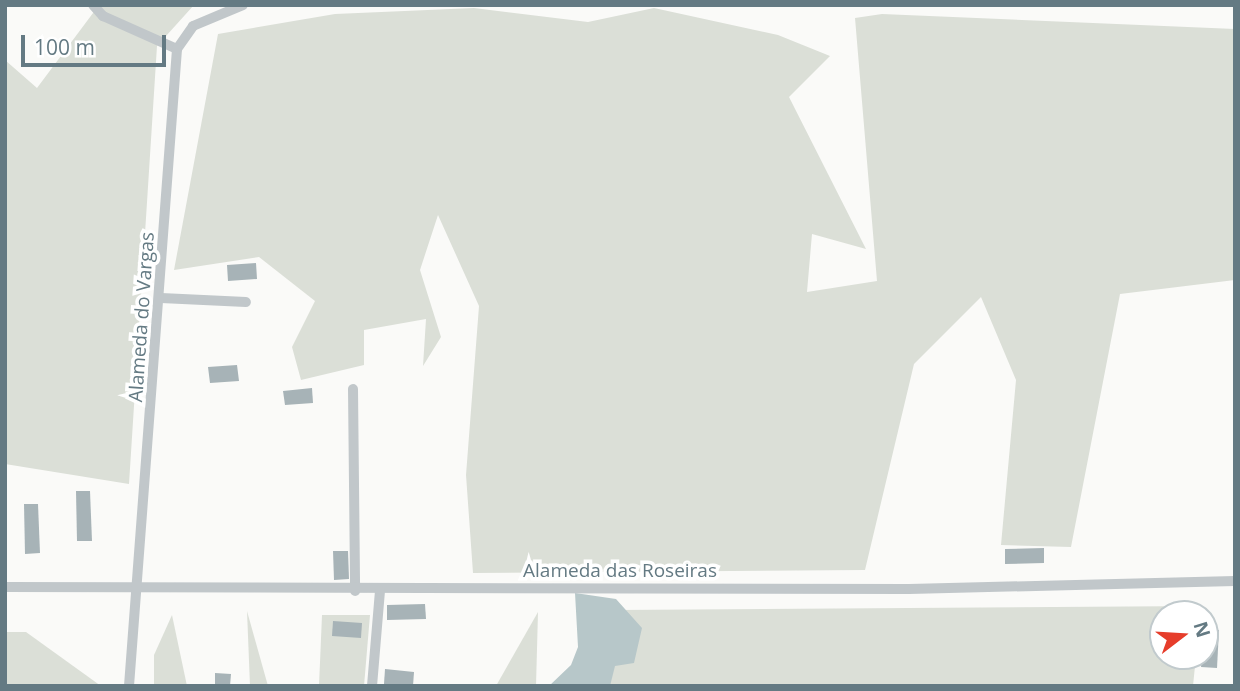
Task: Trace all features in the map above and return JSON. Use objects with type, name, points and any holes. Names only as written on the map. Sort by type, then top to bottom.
[{"type":"street","points":[[93,5],[103,16],[177,49],[193,26],[243,5]]},
{"type":"street","name":"Alameda do Vargas","points":[[129,686],[140,588],[177,49]]},
{"type":"street","points":[[161,298],[246,302]]},
{"type":"street","points":[[354,389],[355,591]]},
{"type":"street","name":"Alameda das Roseiras","points":[[5,587],[355,591],[909,589],[1235,581]]},
{"type":"street","points":[[372,686],[380,591]]},
{"type":"shaded area","points":[[99,5],[194,5],[157,46],[129,484],[5,464],[5,60],[37,88]]},
{"type":"shaded area","points":[[474,8],[588,22],[654,8],[778,35],[830,56],[789,97],[866,249],[812,234],[807,292],[877,281],[855,18],[882,14],[1235,29],[1235,280],[1120,294],[1071,547],[1001,545],[1016,380],[981,297],[914,364],[865,570],[473,573],[466,475],[479,306],[438,215],[420,270],[441,337],[423,366],[426,319],[364,330],[364,365],[301,380],[292,347],[315,301],[259,257],[174,270],[218,34],[335,14]]},
{"type":"shaded area","points":[[575,593],[616,599],[642,628],[634,663],[615,666],[610,686],[549,686],[571,665],[578,647]]},
{"type":"shaded area","points":[[1149,606],[1149,670],[1195,670],[1193,686],[596,686],[617,610]]},
{"type":"shaded area","points":[[247,611],[268,686],[250,686]]},
{"type":"shaded area","points":[[538,612],[536,686],[496,686]]},
{"type":"shaded area","points":[[172,615],[187,686],[154,686],[154,655]]},
{"type":"shaded area","points":[[322,615],[370,615],[364,686],[319,686]]},
{"type":"shaded area","points":[[5,632],[26,632],[101,686],[5,686]]},
{"type":"building","points":[[256,263],[257,279],[228,281],[227,265]]},
{"type":"building","points":[[237,365],[239,381],[210,383],[208,367]]},
{"type":"building","points":[[312,388],[313,403],[285,405],[283,391]]},
{"type":"building","points":[[76,491],[90,491],[92,541],[77,541]]},
{"type":"building","points":[[24,504],[38,504],[40,553],[25,554]]},
{"type":"building","points":[[1044,548],[1044,563],[1005,564],[1005,549]]},
{"type":"building","points":[[333,551],[348,551],[349,579],[334,580]]},
{"type":"building","points":[[425,604],[426,619],[387,620],[387,605]]},
{"type":"building","points":[[333,621],[362,623],[361,638],[332,636]]},
{"type":"building","points":[[385,669],[414,672],[413,686],[384,684]]},
{"type":"building","points":[[215,673],[231,674],[230,686],[215,686]]}]
